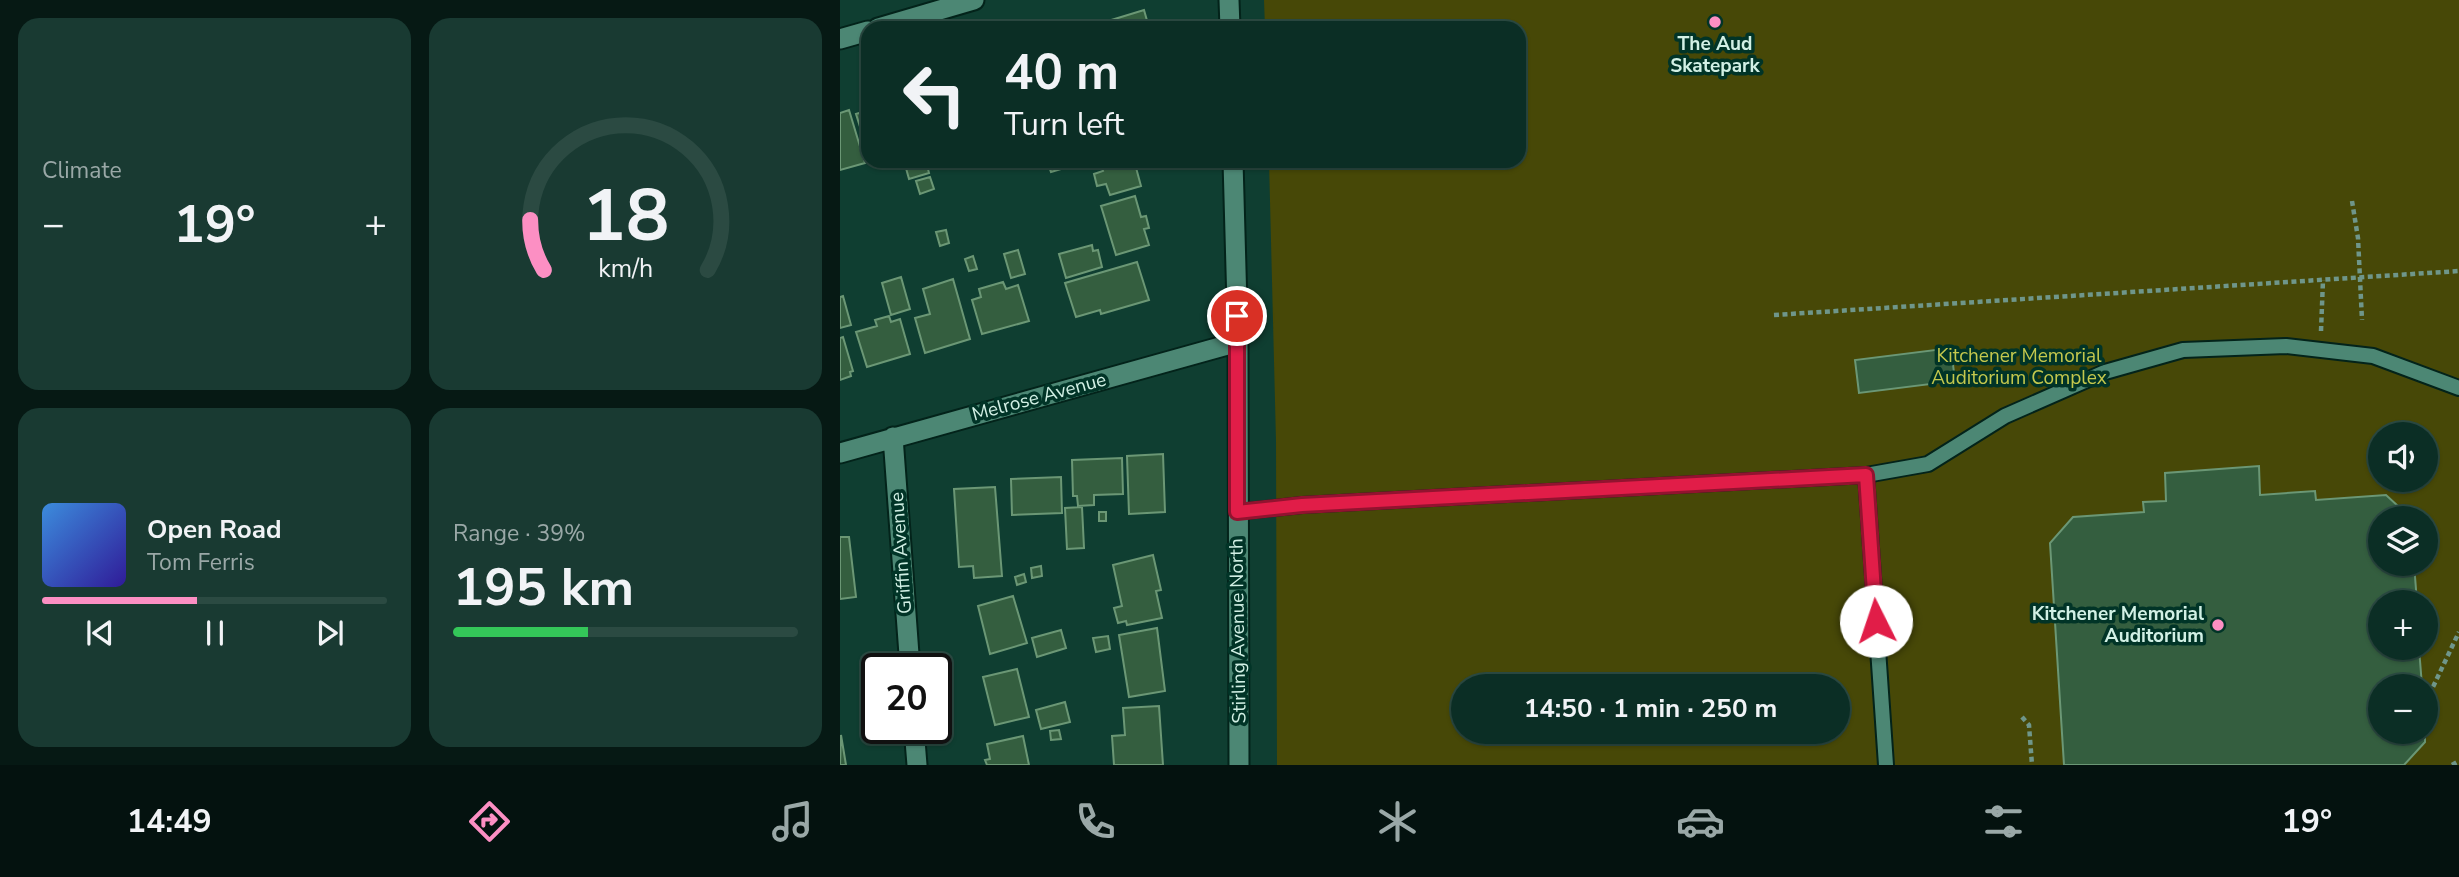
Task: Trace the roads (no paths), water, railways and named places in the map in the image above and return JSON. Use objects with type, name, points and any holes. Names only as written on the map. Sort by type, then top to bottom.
[{"type":"street","points":[[902,21],[974,0]]},
{"type":"street","points":[[1229,0],[1230,21]]},
{"type":"street","points":[[840,39],[861,33]]},
{"type":"street","name":"Stirling Avenue North","points":[[1233,168],[1238,342],[1239,765]]},
{"type":"street","name":"Melrose Avenue","points":[[840,453],[1238,342]]},
{"type":"street","name":"Griffin Avenue","points":[[893,437],[909,653]]},
{"type":"street","points":[[915,744],[917,765]]},
{"type":"lane","points":[[1237,512],[1302,505],[1866,475],[1928,464],[2005,416],[2105,372],[2183,350],[2286,346],[2373,356],[2459,388]]},
{"type":"lane","points":[[1866,475],[1886,765]]},
{"type":"place","name":"The Aud Skatepark","points":[[1715,22]]},
{"type":"place","name":"Kitchener Memorial Auditorium","points":[[2218,625]]},
{"type":"park label","name":"Kitchener Memorial Auditorium Complex","points":[[2019,367]]}]
